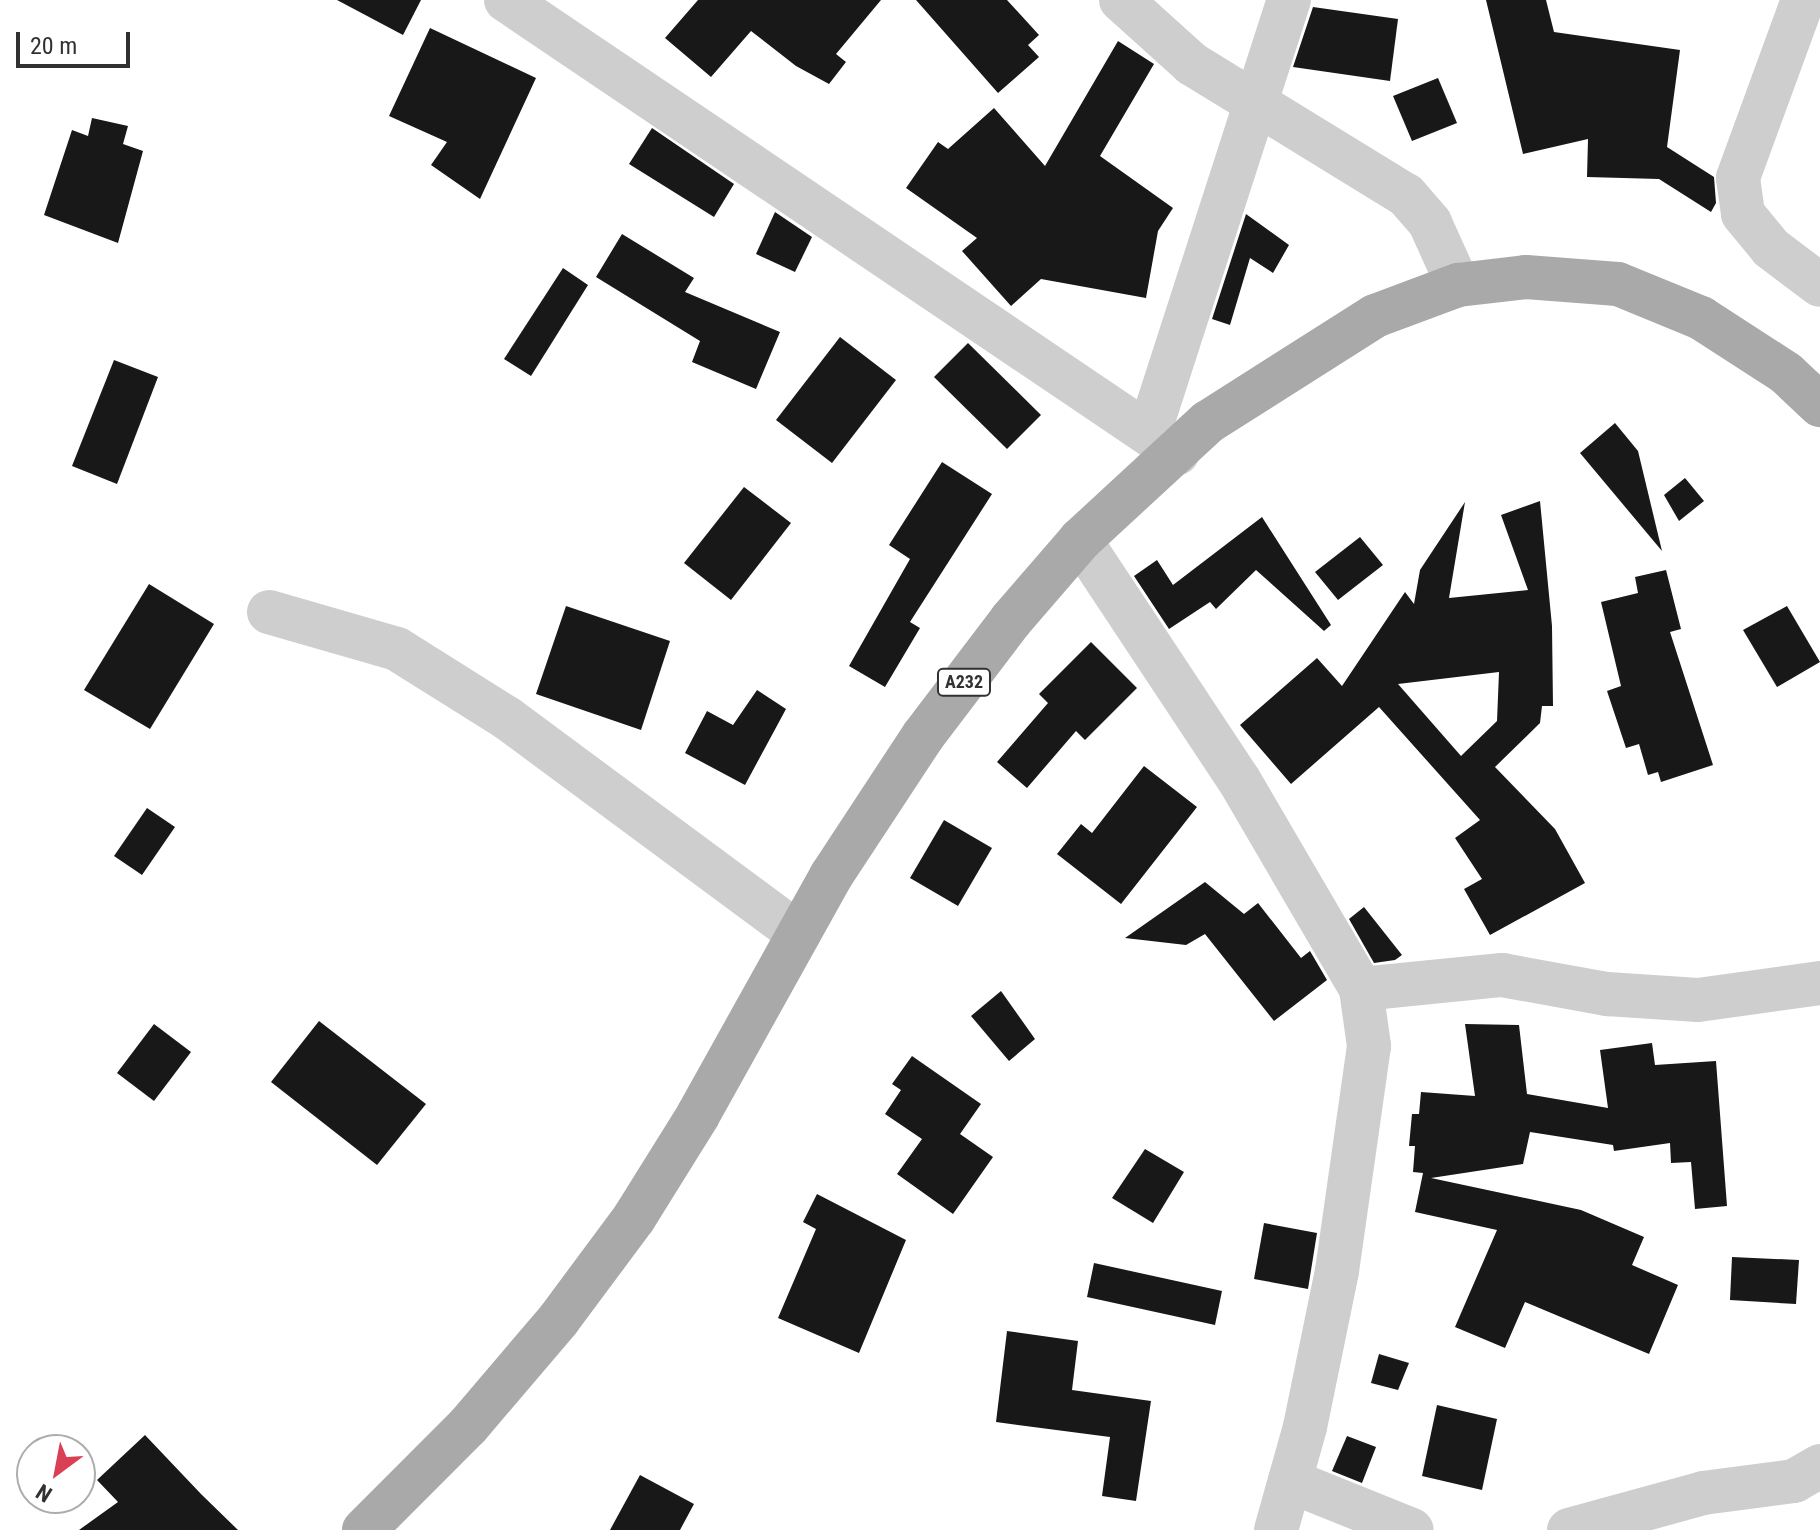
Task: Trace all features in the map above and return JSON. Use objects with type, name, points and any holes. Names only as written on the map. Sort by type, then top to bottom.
[{"type":"main road","name":"A232","points":[[364,1530],[468,1426],[559,1319],[634,1218],[799,934],[923,736],[1011,620],[1164,442],[1208,422],[1291,366],[1375,316],[1458,285],[1526,277],[1618,284],[1701,318],[1786,373],[1820,405]]},
{"type":"street","points":[[506,0],[1164,442],[1257,103],[1289,0]]},
{"type":"street","points":[[1121,0],[1192,64],[1406,195],[1430,223],[1458,285]]},
{"type":"street","points":[[1803,0],[1738,178],[1743,214],[1771,248],[1820,285]]},
{"type":"street","points":[[1080,540],[1239,780],[1361,989],[1369,1046],[1341,1241],[1290,1481],[1276,1530]]},
{"type":"street","points":[[269,612],[397,649],[507,718],[799,934]]},
{"type":"street","points":[[1361,989],[1502,975],[1607,994],[1698,1000],[1820,983]]},
{"type":"street","points":[[1569,1530],[1703,1493],[1794,1481],[1820,1466]]},
{"type":"street","points":[[1290,1481],[1412,1530]]},
{"type":"building","points":[[337,0],[421,0],[403,35]]},
{"type":"building","points":[[698,0],[881,0],[836,54],[846,62],[829,84],[796,66],[751,31],[711,77],[665,38]]},
{"type":"building","points":[[916,0],[1007,0],[1039,35],[1028,45],[1039,57],[998,93]]},
{"type":"building","points":[[1486,0],[1546,0],[1554,32],[1680,50],[1667,147],[1714,177],[1716,203],[1711,212],[1659,179],[1587,177],[1588,139],[1523,154]]},
{"type":"building","points":[[1313,7],[1398,19],[1390,81],[1293,67]]},
{"type":"building","points":[[430,28],[536,78],[480,199],[431,165],[447,142],[389,116]]},
{"type":"building","points":[[1118,41],[1154,64],[1100,156],[1173,208],[1158,231],[1146,298],[1041,279],[1011,306],[962,251],[977,238],[906,188],[938,142],[948,149],[994,108],[1045,166]]},
{"type":"building","points":[[1438,78],[1457,123],[1412,141],[1393,96]]},
{"type":"building","points":[[92,118],[128,126],[123,144],[143,151],[118,243],[44,215],[72,130],[88,136]]},
{"type":"building","points":[[652,128],[734,184],[714,217],[629,164]]},
{"type":"building","points":[[775,212],[812,237],[795,272],[756,254]]},
{"type":"building","points":[[1246,214],[1289,245],[1273,273],[1250,258],[1230,325],[1212,319]]},
{"type":"building","points":[[622,234],[694,278],[685,292],[780,332],[756,389],[692,362],[700,341],[596,277]]},
{"type":"building","points":[[563,268],[588,285],[531,376],[504,359]]},
{"type":"building","points":[[840,337],[896,380],[832,463],[776,420]]},
{"type":"building","points":[[968,343],[1041,415],[1007,449],[934,377]]},
{"type":"building","points":[[114,360],[158,377],[117,484],[72,466]]},
{"type":"building","points":[[1615,423],[1638,451],[1662,551],[1580,453]]},
{"type":"building","points":[[942,462],[992,494],[910,622],[920,628],[885,687],[849,666],[910,559],[889,545]]},
{"type":"building","points":[[1685,478],[1704,501],[1679,521],[1664,495]]},
{"type":"building","points":[[744,487],[791,523],[731,600],[684,563]]},
{"type":"building","points":[[1540,501],[1552,626],[1553,706],[1542,706],[1540,723],[1495,767],[1555,829],[1585,883],[1490,935],[1464,889],[1482,879],[1455,838],[1480,820],[1379,707],[1291,784],[1240,725],[1317,658],[1342,686],[1405,592],[1414,604],[1420,570],[1465,502],[1449,598],[1528,590],[1501,515]],"holes":[[[1499,672],[1497,721],[1461,756],[1398,684]]]},
{"type":"building","points":[[1262,517],[1331,625],[1324,631],[1256,570],[1216,609],[1210,602],[1169,629],[1134,576],[1157,560],[1173,585]]},
{"type":"building","points":[[1360,537],[1383,565],[1338,600],[1315,572]]},
{"type":"building","points":[[1666,570],[1681,629],[1670,632],[1713,765],[1661,782],[1658,772],[1648,775],[1639,744],[1626,748],[1607,691],[1621,686],[1601,602],[1638,593],[1635,577]]},
{"type":"building","points":[[149,584],[214,624],[150,729],[84,690]]},
{"type":"building","points":[[566,606],[670,641],[641,730],[536,694]]},
{"type":"building","points":[[1787,606],[1820,662],[1777,687],[1743,630]]},
{"type":"building","points":[[1091,642],[1137,688],[1085,740],[1076,731],[1027,788],[997,762],[1048,703],[1039,694]]},
{"type":"building","points":[[757,690],[786,709],[745,785],[685,753],[707,711],[733,725]]},
{"type":"building","points":[[1144,766],[1197,807],[1121,904],[1057,854],[1081,824],[1092,833]]},
{"type":"building","points":[[147,808],[175,827],[142,875],[114,856]]},
{"type":"building","points":[[944,820],[992,848],[958,906],[910,878]]},
{"type":"building","points":[[1205,882],[1244,914],[1258,903],[1301,958],[1310,951],[1327,980],[1274,1021],[1205,934],[1186,945],[1125,938]]},
{"type":"building","points":[[1364,907],[1402,955],[1395,960],[1374,963],[1349,919]]},
{"type":"building","points":[[1001,991],[1035,1039],[1009,1061],[971,1016]]},
{"type":"building","points":[[319,1021],[426,1104],[377,1165],[271,1082]]},
{"type":"building","points":[[154,1024],[191,1052],[154,1101],[117,1073]]},
{"type":"building","points":[[1465,1024],[1519,1025],[1527,1094],[1608,1108],[1600,1050],[1652,1043],[1655,1065],[1716,1061],[1727,1206],[1695,1209],[1691,1162],[1671,1163],[1670,1143],[1614,1151],[1613,1145],[1530,1132],[1523,1164],[1431,1178],[1581,1210],[1644,1237],[1632,1265],[1678,1285],[1649,1354],[1525,1302],[1505,1348],[1455,1327],[1497,1230],[1415,1212],[1423,1173],[1413,1172],[1415,1146],[1409,1146],[1412,1114],[1419,1114],[1421,1092],[1475,1096]]},
{"type":"building","points":[[912,1056],[981,1104],[960,1134],[993,1157],[953,1214],[897,1174],[922,1139],[885,1114],[901,1090],[892,1084]]},
{"type":"building","points":[[1145,1149],[1184,1172],[1153,1223],[1112,1198]]},
{"type":"building","points":[[817,1194],[906,1240],[859,1353],[778,1318],[816,1229],[803,1222]]},
{"type":"building","points":[[1264,1223],[1317,1233],[1308,1289],[1254,1279]]},
{"type":"building","points":[[1732,1257],[1799,1260],[1796,1304],[1730,1300]]},
{"type":"building","points":[[1094,1263],[1222,1291],[1215,1325],[1087,1297]]},
{"type":"building","points":[[1007,1331],[1078,1341],[1072,1390],[1151,1401],[1136,1501],[1102,1496],[1110,1437],[996,1422]]},
{"type":"building","points":[[1379,1354],[1409,1363],[1398,1390],[1371,1383]]},
{"type":"building","points":[[1437,1405],[1497,1419],[1482,1490],[1422,1476]]},
{"type":"building","points":[[145,1435],[238,1530],[79,1530],[118,1502],[97,1480]]},
{"type":"building","points":[[1347,1436],[1376,1447],[1362,1483],[1332,1471]]},
{"type":"building","points":[[640,1475],[694,1504],[680,1530],[610,1530]]}]
